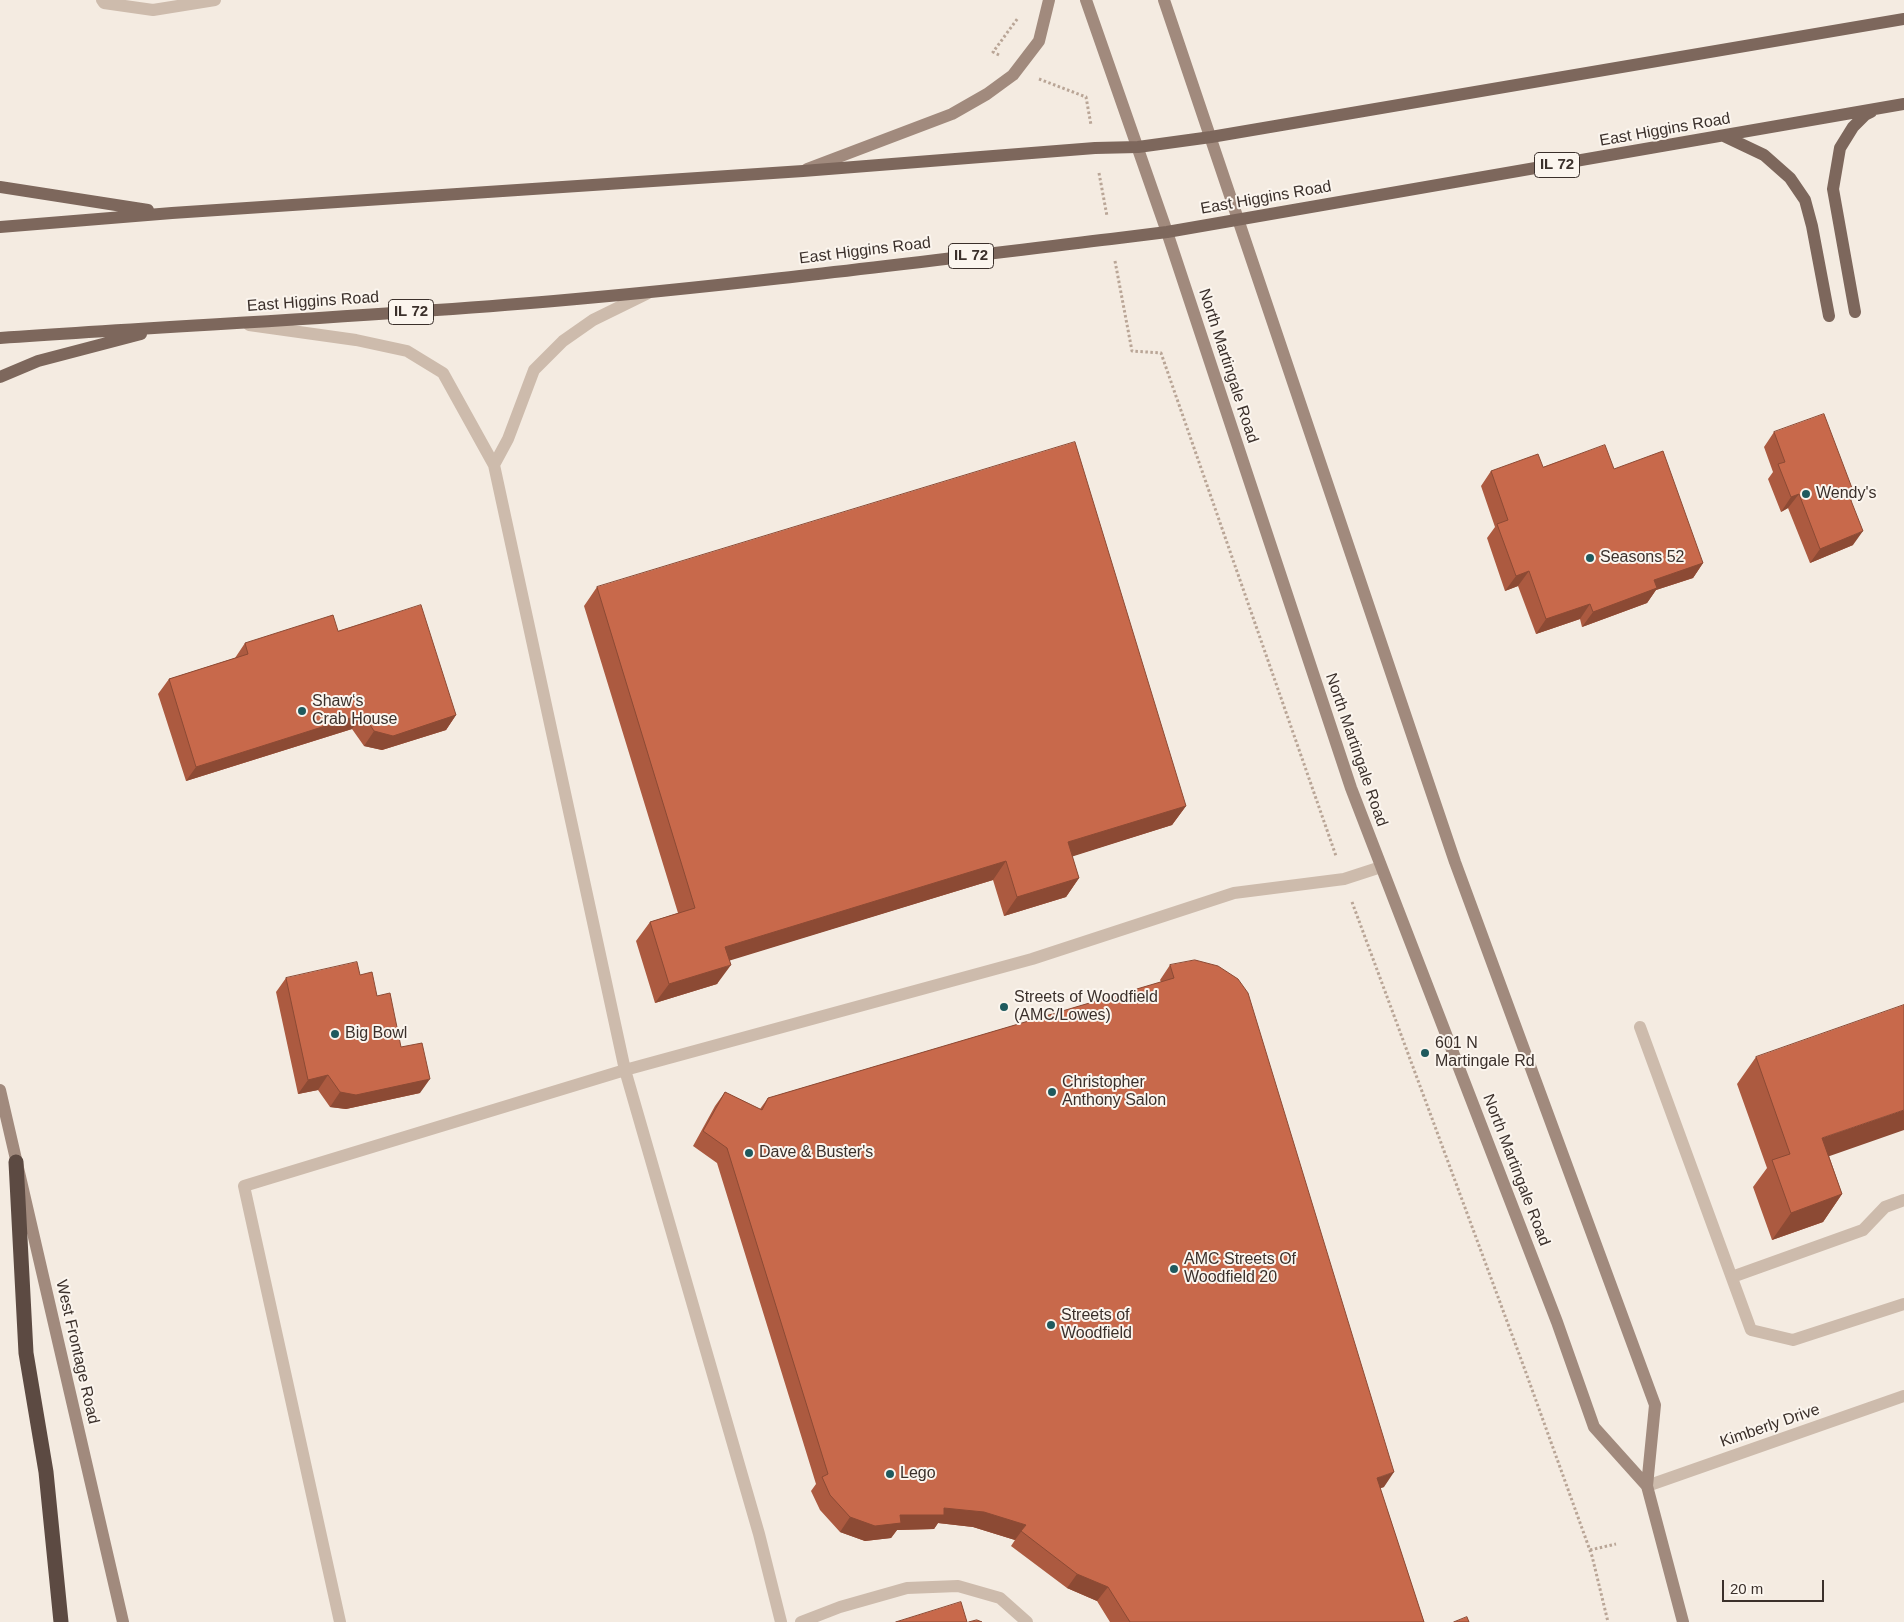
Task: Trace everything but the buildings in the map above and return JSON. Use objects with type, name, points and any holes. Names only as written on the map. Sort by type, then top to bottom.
[{"type":"highway","points":[[16,1162],[26,1352],[46,1472],[61,1622]]},
{"type":"main road","points":[[0,227],[172,213],[1138,146],[1211,137],[1904,19]]},
{"type":"main road","name":"East Higgins Road","points":[[0,338],[444,310],[652,291],[1111,240],[1167,232],[1904,104]]},
{"type":"main road","points":[[1856,312],[1833,189],[1840,148],[1853,127],[1865,115],[1874,110]]},
{"type":"main road","points":[[1724,136],[1764,155],[1790,178],[1805,200],[1812,226],[1829,316]]},
{"type":"main road","points":[[0,187],[172,213]]},
{"type":"main road","points":[[0,377],[38,362],[170,326]]},
{"type":"street","points":[[102,0],[104,3],[153,10],[215,0]]},
{"type":"street","points":[[803,170],[952,114],[987,94],[1013,75],[1039,41],[1049,0]]},
{"type":"street","name":"North Martingale Road","points":[[1086,0],[1167,232],[1348,780],[1557,1322],[1594,1427],[1647,1486]]},
{"type":"street","name":"North Martingale Road","points":[[1164,0],[1455,862],[1655,1405],[1647,1486],[1683,1622]]},
{"type":"street","points":[[494,465],[508,439],[534,370],[563,341],[592,320],[652,291]]},
{"type":"street","points":[[237,324],[356,340],[407,351],[443,373],[494,465],[625,1070],[760,1534],[781,1622]]},
{"type":"street","points":[[340,1622],[244,1186],[625,1070],[1032,959],[1234,893],[1344,880],[1381,867]]},
{"type":"street","points":[[1640,1027],[1751,1330],[1793,1340],[1904,1304]]},
{"type":"street","name":"West Frontage Road","points":[[0,1090],[123,1622]]},
{"type":"street","points":[[1732,1277],[1863,1230],[1885,1207],[1904,1200]]},
{"type":"street","name":"Kimberly Drive","points":[[1647,1486],[1904,1396]]},
{"type":"street","points":[[801,1622],[907,1588],[958,1586],[1000,1598],[1027,1622]]},
{"type":"path","points":[[994,52],[1022,12]]},
{"type":"path","points":[[1043,82],[1086,97],[1132,352],[1161,353],[1344,880],[1590,1550],[1608,1622]]},
{"type":"path","points":[[1590,1550],[1616,1544]]},
{"type":"place","name":"Wendy's","points":[[1806,494]]},
{"type":"place","name":"Seasons 52","points":[[1590,558]]},
{"type":"place","name":"Shaw‘s Crab House","points":[[302,711]]},
{"type":"place","name":"Streets of Woodfield (AMC/Lowes)","points":[[1004,1007]]},
{"type":"place","name":"Big Bowl","points":[[335,1034]]},
{"type":"place","name":"601 N Martingale Rd","points":[[1425,1053]]},
{"type":"place","name":"Christopher Anthony Salon","points":[[1052,1092]]},
{"type":"place","name":"Dave & Buster's","points":[[749,1153]]},
{"type":"place","name":"AMC Streets Of Woodfield 20","points":[[1174,1269]]},
{"type":"place","name":"Streets of Woodfield","points":[[1051,1325]]},
{"type":"place","name":"Lego","points":[[890,1474]]}]
